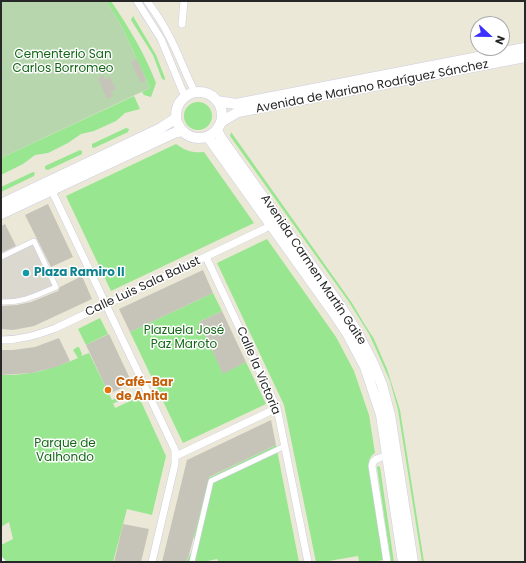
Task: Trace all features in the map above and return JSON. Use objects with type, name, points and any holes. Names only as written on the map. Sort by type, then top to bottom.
[{"type":"main road","name":"Avenida de Mariano Rodríguez Sánchez","points":[[217,101],[236,104],[525,48]]},
{"type":"main road","name":"Avenida de Mariano Rodríguez Sánchez","points":[[219,126],[231,115],[238,112],[525,58]]},
{"type":"main road","points":[[195,92],[210,95],[217,101],[222,111],[219,126],[208,137],[194,138],[188,136],[178,125],[176,118],[178,106],[185,97],[195,92]]},
{"type":"main road","points":[[1,214],[50,186],[161,128],[176,118]]},
{"type":"main road","name":"Avenida Carmen Martín Gaite","points":[[219,126],[221,138],[356,330],[382,385],[390,415],[413,562]]},
{"type":"main road","points":[[1,204],[50,186],[174,133],[182,131]]},
{"type":"main road","name":"Avenida Carmen Martín Gaite","points":[[208,137],[333,312],[356,350],[372,386],[381,415],[403,562]]},
{"type":"street","points":[[137,1],[161,39],[185,97]]},
{"type":"street","points":[[147,1],[169,36],[187,78],[195,92]]},
{"type":"street","points":[[182,24],[184,1]]},
{"type":"street","points":[[50,186],[172,444],[176,456],[152,562]]},
{"type":"street","points":[[271,226],[276,216]]},
{"type":"street","name":"Calle Luis Sala Balust","points":[[1,340],[23,339],[56,328],[271,226]]},
{"type":"street","points":[[1,257],[34,241],[56,287],[27,300],[1,302]]},
{"type":"street","name":"Calle la Victoria","points":[[206,257],[277,408],[308,562]]},
{"type":"street","points":[[176,456],[277,408]]},
{"type":"street","points":[[192,562],[211,481],[285,446]]},
{"type":"street","points":[[387,562],[372,462],[375,459],[387,456],[395,447]]},
{"type":"green space","name":"Cementerio San Carlos Borromeo","points":[[1,1],[106,1],[122,27],[150,88],[1,158]]},
{"type":"green space","points":[[106,1],[111,1],[130,31],[146,61],[156,83],[151,97],[144,95],[142,92],[150,88],[122,27]]},
{"type":"green space","points":[[133,16],[156,55],[165,80],[162,79],[153,55],[131,20]]},
{"type":"green space","points":[[134,96],[140,109],[125,113],[116,121],[94,131],[81,134],[68,143],[48,153],[35,155],[23,164],[1,175],[1,158]]},
{"type":"green space","points":[[198,102],[208,106],[212,116],[208,126],[198,130],[188,126],[184,116],[188,106]]},
{"type":"green space","points":[[126,128],[129,129],[128,132],[94,148],[92,147],[92,144]]},
{"type":"green space","points":[[231,132],[352,303],[374,339],[387,369],[400,410],[424,562],[422,562],[398,410],[390,381],[375,347],[369,334],[349,302],[230,136]]},
{"type":"green space","points":[[176,144],[189,151],[204,152],[254,223],[111,291],[66,196]]},
{"type":"green space","points":[[80,150],[82,151],[82,154],[48,170],[45,169],[45,166]]},
{"type":"green space","points":[[33,172],[35,173],[34,176],[1,192],[1,187]]},
{"type":"green space","points":[[267,239],[336,337],[354,371],[369,415],[375,453],[369,460],[383,560],[359,562],[358,556],[316,562],[284,405],[217,263]]},
{"type":"green space","name":"Plazuela José Paz Maroto","points":[[213,293],[222,311],[199,322],[223,373],[246,362],[266,404],[183,443],[130,332]]},
{"type":"green space","points":[[100,318],[108,334],[86,345],[78,329]]},
{"type":"green space","name":"Parque de Valhondo","points":[[79,347],[82,354],[81,356],[89,353],[112,400],[121,396],[122,400],[113,403],[115,408],[139,397],[166,456],[152,515],[127,509],[113,562],[5,562],[1,555],[1,545],[13,539],[9,522],[1,527],[1,375],[31,373],[78,358],[73,350]]},
{"type":"green space","points":[[276,445],[299,562],[219,562],[217,559],[203,562],[186,562],[194,547],[194,535],[208,478]]},
{"type":"green space","points":[[378,466],[380,467],[394,562],[391,562]]},
{"type":"shaded area","name":"Plaza Ramiro II","points":[[35,238],[58,288],[1,304],[1,254]]},
{"type":"building","points":[[137,59],[146,80],[141,83],[131,62]]},
{"type":"building","points":[[103,75],[105,79],[110,77],[116,89],[111,92],[113,96],[107,99],[98,78]]},
{"type":"building","points":[[48,204],[73,257],[51,267],[25,215]]},
{"type":"building","points":[[5,224],[16,246],[1,253],[1,226]]},
{"type":"building","points":[[203,270],[213,293],[130,332],[119,309]]},
{"type":"building","points":[[82,276],[92,299],[34,326],[13,330],[1,329],[1,306],[31,302],[58,291],[60,287]]},
{"type":"building","points":[[222,311],[246,362],[223,374],[199,322]]},
{"type":"building","points":[[109,334],[132,383],[109,394],[86,345]]},
{"type":"building","points":[[59,338],[70,361],[56,367],[32,373],[1,375],[1,350],[35,347]]},
{"type":"building","points":[[271,420],[276,445],[209,477],[186,562],[162,562],[187,460]]},
{"type":"building","points":[[123,524],[149,529],[141,562],[114,562]]},
{"type":"place","name":"Plaza Ramiro II","points":[[26,273]]},
{"type":"place","name":"Café-Bar de Anita","points":[[108,390]]}]
